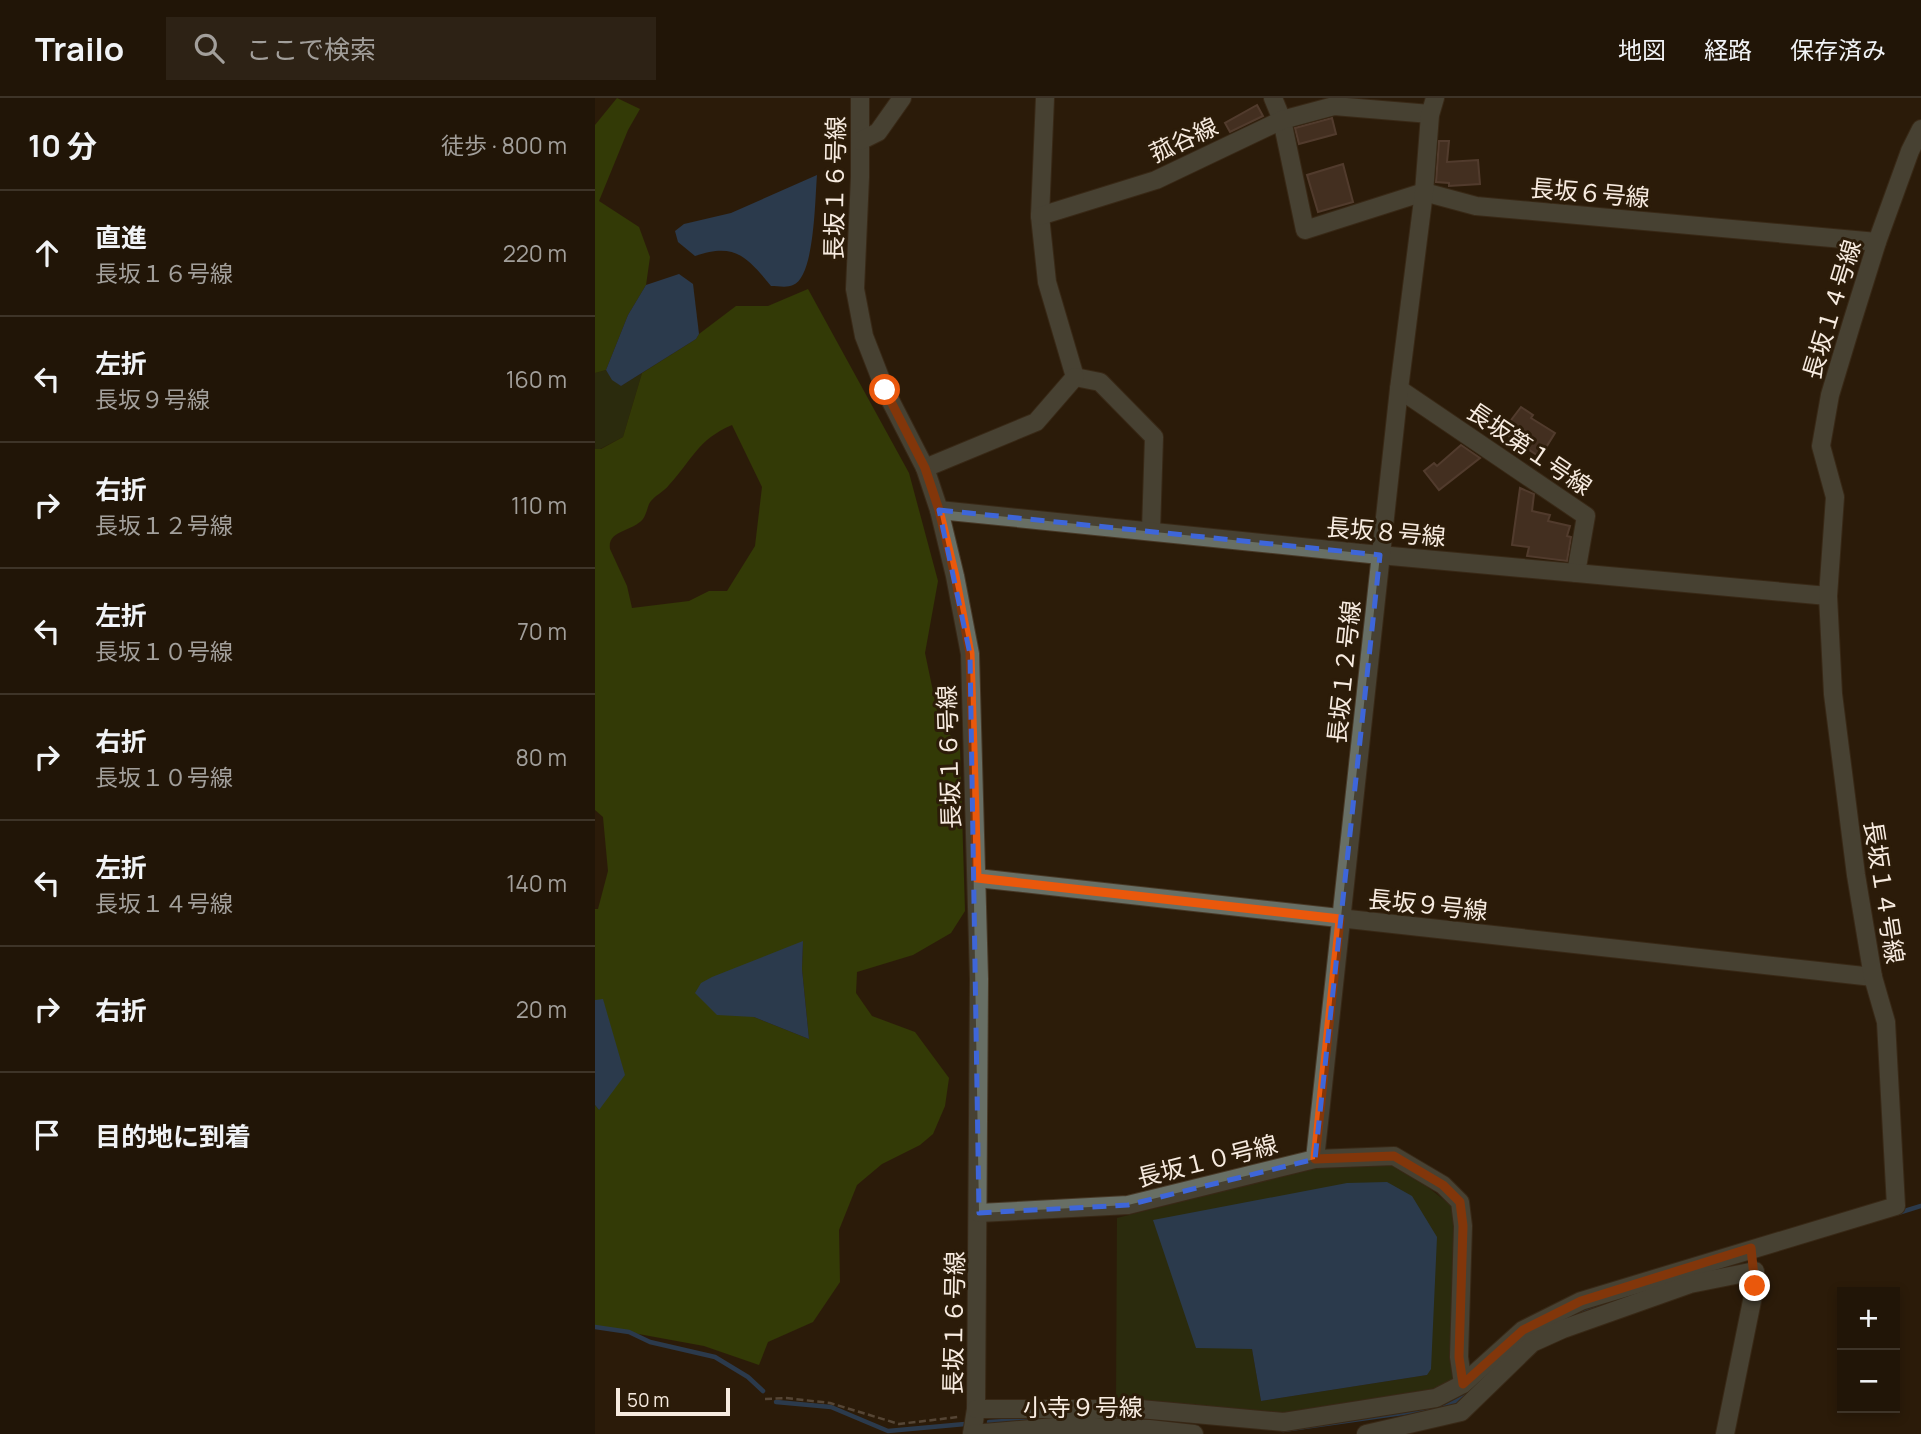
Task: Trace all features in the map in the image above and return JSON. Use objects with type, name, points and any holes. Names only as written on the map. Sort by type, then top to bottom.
[{"type":"street","name":"長坂１６号線","points":[[860,98],[855,289],[864,336],[885,390],[925,468],[939,510],[970,653],[977,878],[979,1213],[974,1423]]},
{"type":"street","points":[[860,141],[878,132],[902,98]]},
{"type":"street","points":[[1045,98],[1040,216],[1047,282],[1075,377]]},
{"type":"street","points":[[1273,98],[1282,120],[1305,230],[1424,192]]},
{"type":"street","name":"菰谷線","points":[[1040,216],[1157,180],[1282,120],[1334,106],[1433,106]]},
{"type":"street","name":"長坂１２号線","points":[[1315,1159],[1399,389],[1433,106]]},
{"type":"street","name":"長坂１４号線","points":[[974,1423],[1140,1409],[1239,1428],[1436,1398],[1463,1384],[1523,1330],[1581,1301],[1753,1259],[1896,1206],[1886,1022],[1873,977],[1856,874],[1833,694],[1828,596],[1835,497],[1821,446],[1830,395],[1877,242],[1910,151],[1921,129]]},
{"type":"street","name":"長坂６号線","points":[[1424,192],[1476,206],[1877,242]]},
{"type":"street","points":[[925,468],[1036,422],[1075,377]]},
{"type":"street","points":[[1075,377],[1100,382],[1154,437],[1151,531]]},
{"type":"street","name":"長坂第１号線","points":[[1399,389],[1585,516],[1576,573]]},
{"type":"street","name":"長坂８号線","points":[[939,510],[1381,555],[1828,596]]},
{"type":"street","name":"長坂９号線","points":[[977,878],[1873,977]]},
{"type":"street","name":"長坂１０号線","points":[[979,1213],[1128,1205],[1315,1159],[1394,1156],[1443,1185],[1460,1202],[1463,1226],[1459,1357],[1463,1384]]},
{"type":"street","points":[[1367,1434],[1461,1412],[1532,1343],[1753,1259],[1755,1286],[1725,1434]]},
{"type":"street","name":"小寺９号線","points":[[974,1423],[1149,1429],[1194,1434]]},
{"type":"path","points":[[765,1399],[830,1402],[899,1424],[974,1423]]},
{"type":"highlighted area","points":[[939,510],[1380,555],[1315,1159],[1128,1205],[979,1213],[970,654]]},
{"type":"green space","points":[[617,98],[640,109],[628,130],[599,201],[639,227],[650,257],[646,285],[628,315],[606,370],[595,373],[595,125]]},
{"type":"green space","points":[[808,289],[909,473],[938,581],[925,653],[939,720],[960,748],[965,911],[951,933],[913,955],[857,972],[856,993],[872,1016],[915,1032],[949,1078],[945,1106],[933,1134],[920,1145],[882,1164],[857,1185],[839,1230],[840,1282],[813,1322],[768,1342],[759,1365],[704,1346],[595,1326],[595,1105],[599,1110],[603,1000],[595,1000],[595,909],[598,909],[608,871],[603,817],[595,810],[595,449],[601,449],[623,437],[642,373],[696,339],[736,306],[768,306]],"holes":[[[732,425],[762,487],[755,546],[727,591],[709,591],[689,601],[632,608],[627,586],[610,549],[612,538],[643,519],[651,501],[677,476],[696,451],[711,437]],[[803,941],[802,969],[809,1039],[754,1017]]]},
{"type":"green space","points":[[606,370],[621,386],[642,373],[623,437],[595,449],[595,373]]},
{"type":"green space","points":[[1377,1162],[1404,1168],[1454,1208],[1453,1356],[1458,1383],[1435,1394],[1273,1414],[1116,1403],[1117,1218],[1309,1169]],"holes":[[[1252,1349],[1427,1375],[1261,1401]]]},
{"type":"water","points":[[817,175],[810,252],[806,268],[793,285],[771,286],[755,267],[739,255],[720,251],[695,256],[678,242],[675,231],[684,224],[731,213]]},
{"type":"water","points":[[679,274],[693,284],[699,334],[696,339],[621,386],[612,380],[606,370],[628,315],[646,285]]},
{"type":"water","points":[[803,941],[802,969],[809,1039],[754,1017],[717,1015],[695,993],[701,983],[712,977]]},
{"type":"water","points":[[603,999],[625,1075],[599,1110],[595,1105],[595,1000]]},
{"type":"water","points":[[1387,1182],[1412,1196],[1437,1237],[1431,1369],[1427,1375],[1261,1401],[1252,1349],[1196,1348],[1153,1220],[1347,1183]]},
{"type":"building","points":[[1257,105],[1263,116],[1230,132],[1225,123]]},
{"type":"building","points":[[1332,118],[1336,134],[1299,144],[1295,128]]},
{"type":"building","points":[[1439,141],[1449,141],[1447,162],[1478,160],[1480,184],[1449,186],[1449,183],[1436,182]]},
{"type":"building","points":[[1343,164],[1353,202],[1318,212],[1307,175]]},
{"type":"building","points":[[1521,407],[1533,415],[1531,418],[1555,433],[1540,457],[1502,432]]},
{"type":"building","points":[[1461,445],[1480,458],[1439,490],[1424,471],[1434,463],[1437,466]]},
{"type":"building","points":[[1520,488],[1534,494],[1532,511],[1550,515],[1548,521],[1570,526],[1567,536],[1571,537],[1567,561],[1527,556],[1529,547],[1512,545]]},
{"type":"waterway","points":[[1898,1213],[1921,1206]]},
{"type":"waterway","points":[[1565,1318],[1602,1303]]},
{"type":"waterway","points":[[595,1327],[629,1332],[650,1342],[715,1357],[748,1377],[763,1391]]},
{"type":"waterway","points":[[1283,1430],[1445,1407],[1466,1396]]},
{"type":"waterway","points":[[776,1402],[831,1407],[888,1431],[965,1424]]},
{"type":"waterway","points":[[1133,1417],[1152,1419]]},
{"type":"waterway","points":[[989,1422],[1058,1418]]},
{"type":"route","points":[[885,390],[925,468],[939,510],[970,653],[977,878],[1340,919],[1315,1159],[1394,1156],[1443,1185],[1460,1202],[1463,1226],[1459,1357],[1463,1384],[1523,1330],[1581,1301],[1751,1248],[1755,1286]]}]
